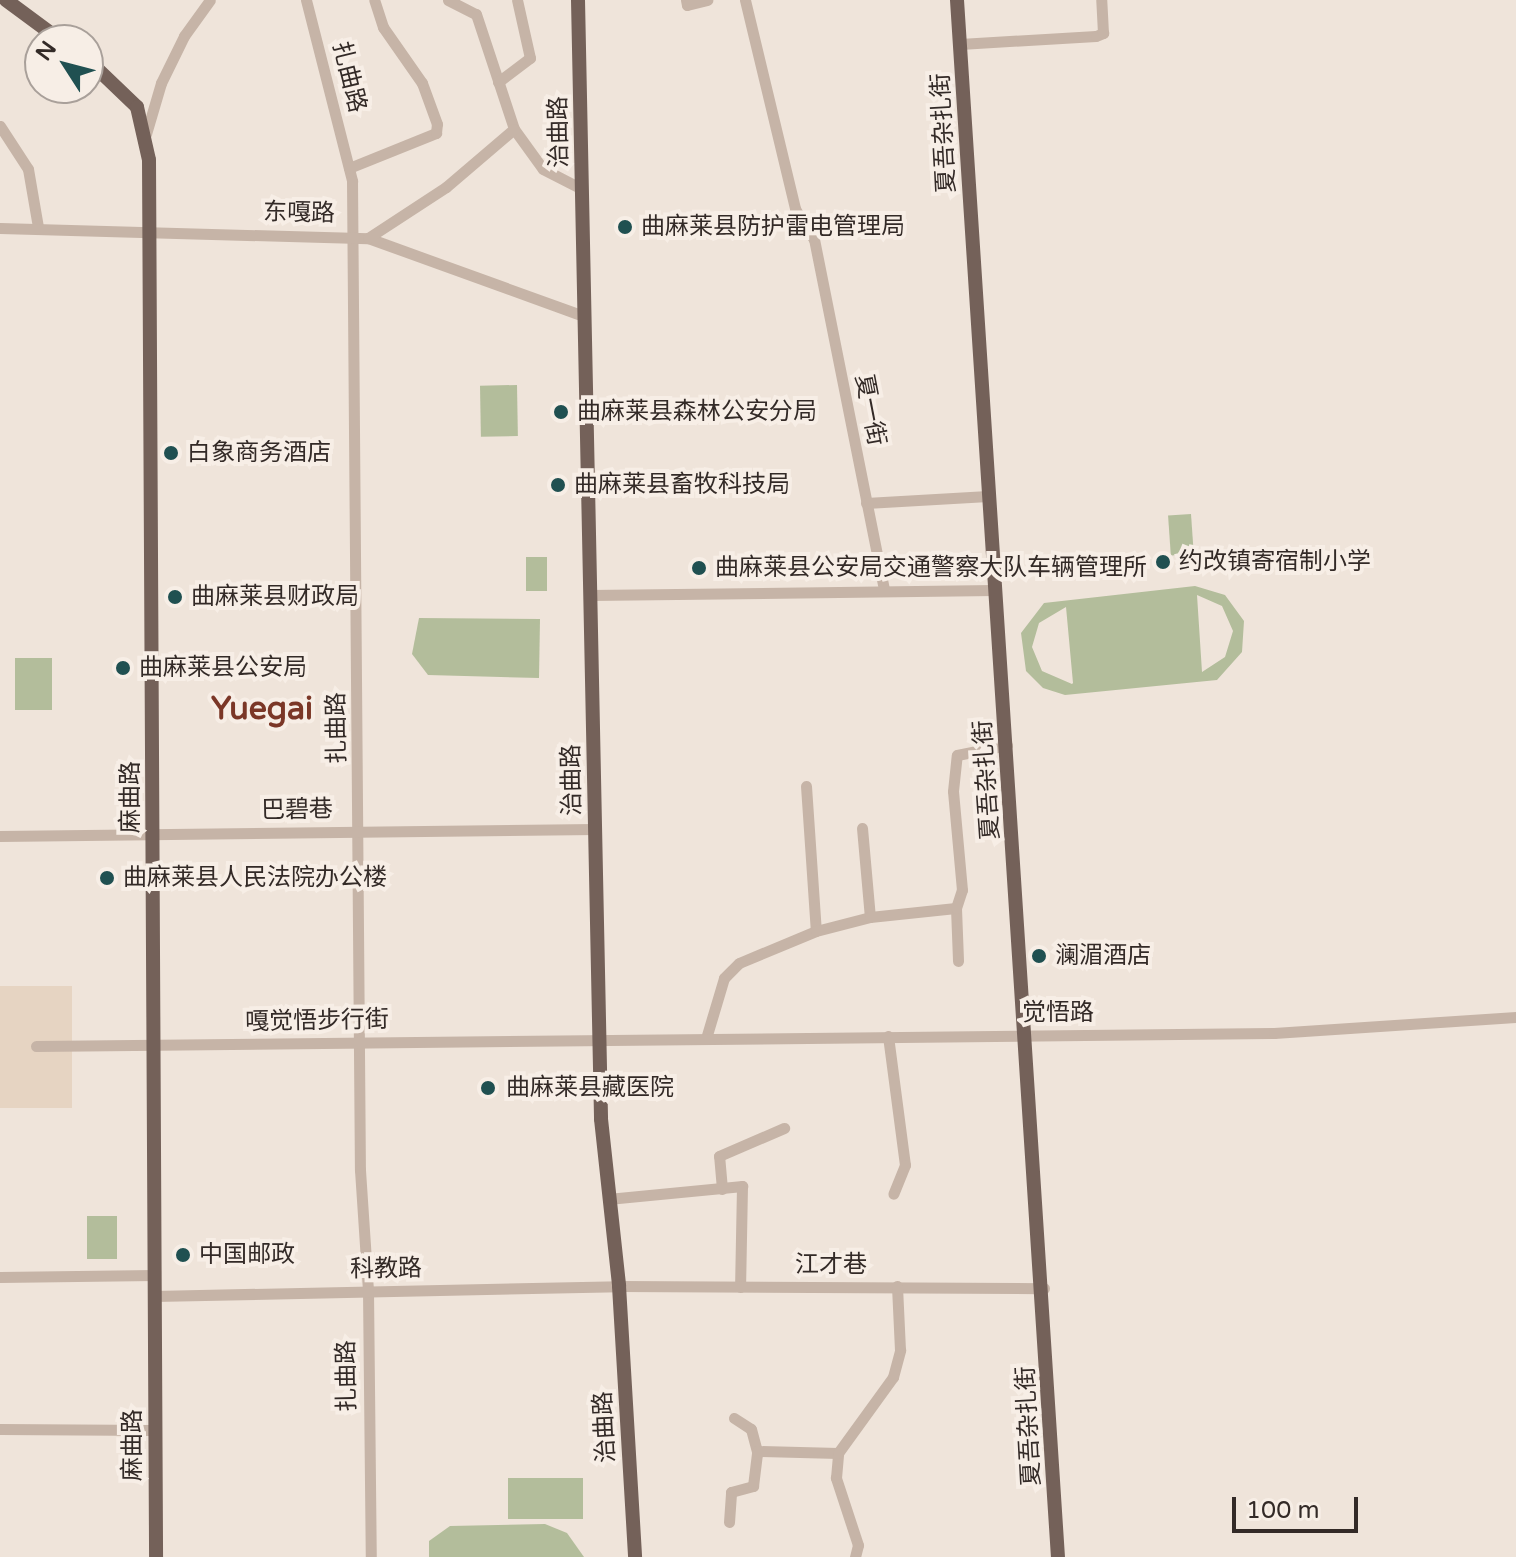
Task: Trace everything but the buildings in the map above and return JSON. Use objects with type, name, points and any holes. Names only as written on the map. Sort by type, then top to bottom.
[{"type":"main road","points":[[6,0],[38,24]]},
{"type":"main road","name":"治曲路","points":[[578,0],[600,1038],[608,1199],[619,1286],[635,1557]]},
{"type":"main road","name":"夏吾杂扎街","points":[[957,0],[994,590],[1044,1288],[1058,1557]]},
{"type":"main road","name":"麻曲路","points":[[104,75],[137,107],[146,134],[156,1557]]},
{"type":"street","points":[[146,134],[161,83],[184,36],[210,0]]},
{"type":"street","name":"扎曲路","points":[[306,0],[349,168],[353,236],[362,1042],[360,1170],[368,1291],[371,1557]]},
{"type":"street","points":[[349,168],[436,133],[437,124],[422,83],[383,27],[374,0]]},
{"type":"street","points":[[448,0],[476,14],[514,129],[543,169],[582,189]]},
{"type":"street","points":[[498,82],[530,58],[517,0]]},
{"type":"street","points":[[686,0],[687,5],[707,0]]},
{"type":"street","name":"夏一街","points":[[745,0],[795,209],[814,239],[884,590]]},
{"type":"street","points":[[960,44],[1096,36],[1103,33],[1101,0]]},
{"type":"street","points":[[0,126],[28,169],[38,227]]},
{"type":"street","points":[[368,238],[446,187],[514,129]]},
{"type":"street","name":"东嘎路","points":[[0,228],[368,238],[584,316]]},
{"type":"street","points":[[866,503],[988,496]]},
{"type":"street","points":[[590,595],[994,590]]},
{"type":"street","points":[[958,961],[956,908],[962,890],[953,791],[957,755],[1007,745]]},
{"type":"street","points":[[806,786],[816,931]]},
{"type":"street","points":[[862,828],[870,917]]},
{"type":"street","name":"巴碧巷","points":[[0,836],[595,829]]},
{"type":"street","points":[[707,1035],[724,978],[739,963],[816,931],[870,917],[956,908]]},
{"type":"street","name":"觉悟路","points":[[600,1038],[1274,1033],[1516,1017]]},
{"type":"street","points":[[888,1036],[905,1165],[893,1194]]},
{"type":"street","name":"嘎觉悟步行街","points":[[36,1046],[600,1038]]},
{"type":"street","points":[[722,1189],[719,1156],[784,1128]]},
{"type":"street","points":[[608,1199],[742,1186],[740,1287]]},
{"type":"street","points":[[0,1277],[154,1275]]},
{"type":"street","name":"江才巷","points":[[619,1286],[1044,1288]]},
{"type":"street","name":"科教路","points":[[154,1296],[619,1286]]},
{"type":"street","points":[[855,1557],[858,1545],[836,1478],[838,1453],[893,1377],[900,1350],[897,1286]]},
{"type":"street","points":[[729,1522],[731,1492],[753,1486],[757,1451],[751,1429],[734,1418]]},
{"type":"street","points":[[0,1429],[155,1430]]},
{"type":"street","points":[[757,1451],[838,1453]]},
{"type":"green space","points":[[517,385],[518,436],[481,437],[480,386]]},
{"type":"green space","points":[[1191,514],[1194,554],[1171,556],[1168,516]]},
{"type":"green space","points":[[526,557],[547,557],[547,591],[526,591]]},
{"type":"green space","points":[[1195,586],[1225,595],[1244,621],[1242,652],[1217,680],[1065,695],[1043,688],[1026,671],[1021,633],[1044,603]],"holes":[[[1197,595],[1222,606],[1233,631],[1225,657],[1202,672]],[[1066,607],[1073,683],[1072,684],[1042,671],[1032,647],[1039,623]]]},
{"type":"green space","points":[[419,618],[540,619],[539,678],[428,675],[412,654]]},
{"type":"green space","points":[[15,658],[52,658],[52,710],[15,710]]},
{"type":"green space","points":[[87,1216],[117,1216],[117,1259],[87,1259]]},
{"type":"green space","points":[[508,1478],[583,1478],[583,1519],[508,1519]]},
{"type":"green space","points":[[545,1524],[567,1533],[584,1557],[429,1557],[429,1541],[450,1526]]},
{"type":"shaded area","points":[[0,986],[72,986],[72,1108],[0,1108]]},
{"type":"place","name":"曲麻莱县防护雷电管理局","points":[[625,227]]},
{"type":"place","name":"曲麻莱县森林公安分局","points":[[561,412]]},
{"type":"place","name":"白象商务酒店","points":[[171,453]]},
{"type":"place","name":"曲麻莱县畜牧科技局","points":[[558,485]]},
{"type":"place","name":"约改镇寄宿制小学","points":[[1163,562]]},
{"type":"place","name":"曲麻莱县公安局交通警察大队车辆管理所","points":[[699,568]]},
{"type":"place","name":"曲麻莱县财政局","points":[[175,597]]},
{"type":"place","name":"曲麻莱县公安局","points":[[123,668]]},
{"type":"place","name":"曲麻莱县人民法院办公楼","points":[[107,878]]},
{"type":"place","name":"澜湄酒店","points":[[1039,956]]},
{"type":"place","name":"曲麻莱县藏医院","points":[[488,1088]]},
{"type":"place","name":"中国邮政","points":[[183,1255]]},
{"type":"district","name":"Yuegai","points":[[262,709]]}]
